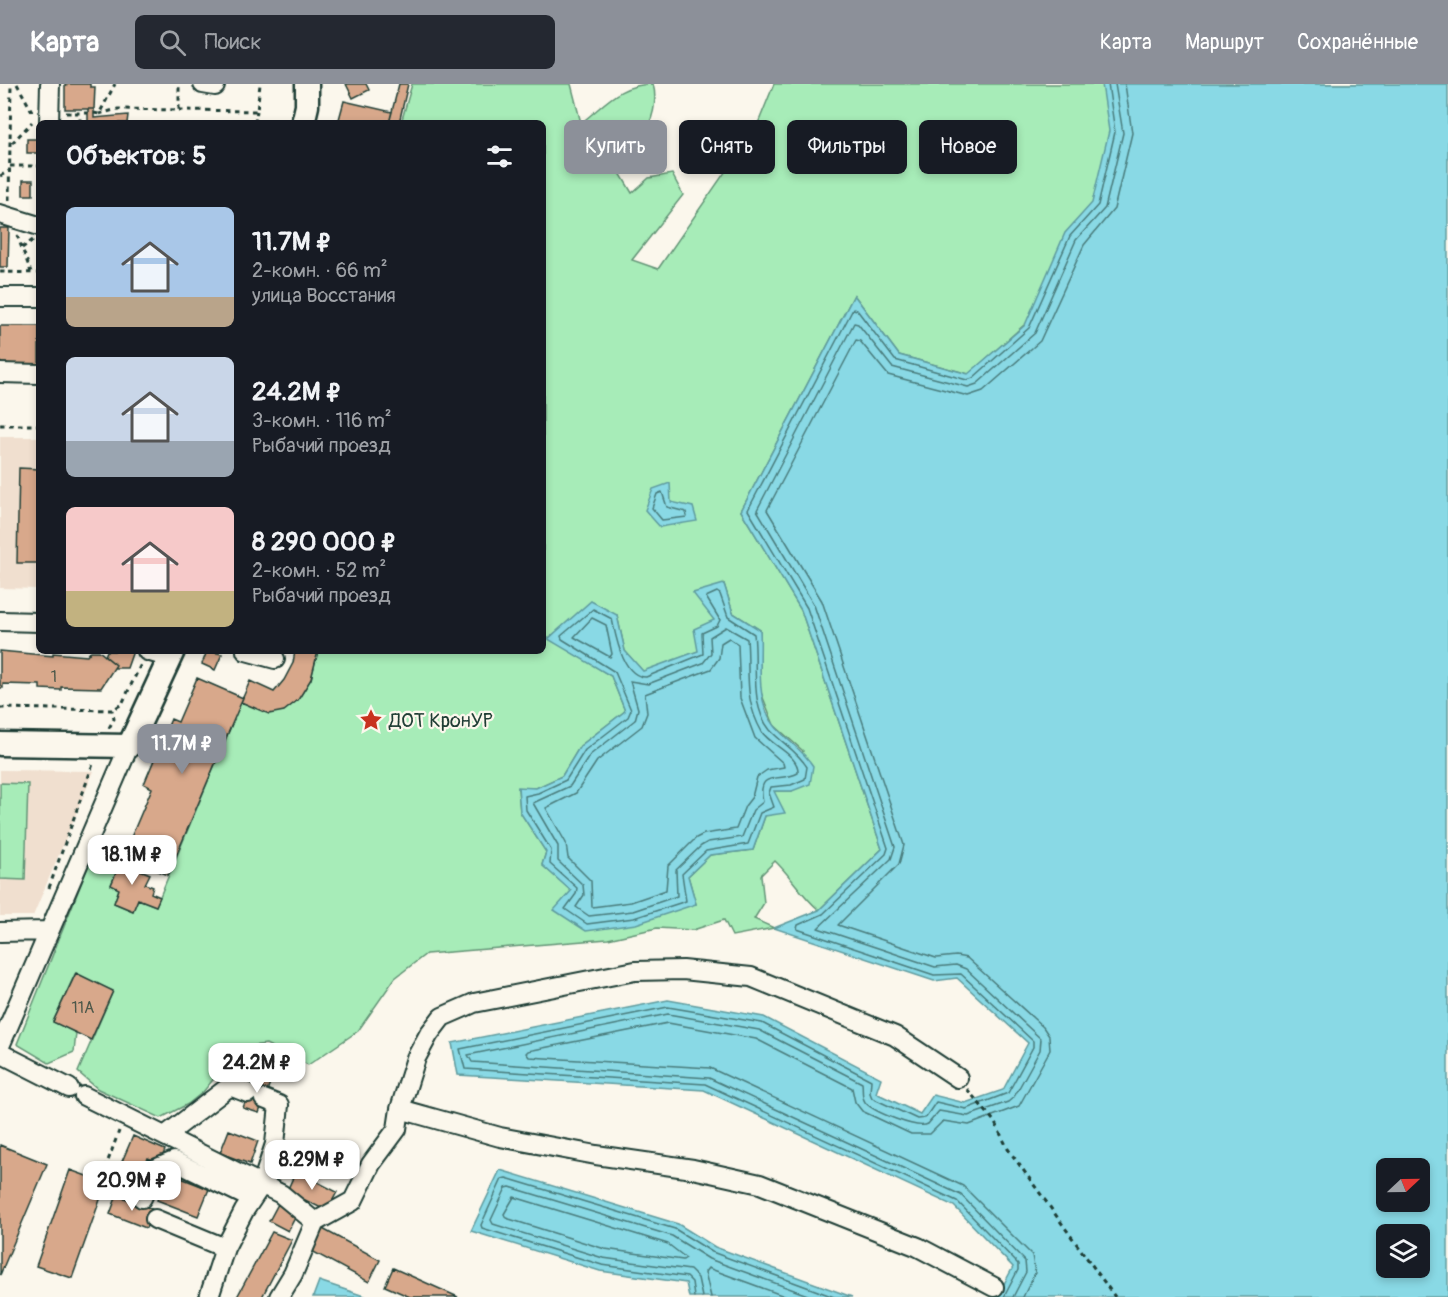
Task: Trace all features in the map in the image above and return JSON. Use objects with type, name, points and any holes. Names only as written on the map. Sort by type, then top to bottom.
[{"type":"main road","points":[[304,120],[307,106],[307,84]]},
{"type":"main road","points":[[132,740],[171,654]]},
{"type":"main road","points":[[0,730],[132,740]]},
{"type":"main road","points":[[0,744],[132,740]]},
{"type":"street","points":[[43,120],[50,84]]},
{"type":"street","points":[[5,215],[36,225]]},
{"type":"street","points":[[0,297],[36,297]]},
{"type":"street","points":[[0,373],[36,374]]},
{"type":"street","points":[[0,621],[36,622]]},
{"type":"street","points":[[145,654],[171,654]]},
{"type":"street","points":[[257,654],[275,659]]},
{"type":"street","points":[[0,1046],[132,740]]},
{"type":"street","points":[[0,932],[48,931]]},
{"type":"street","points":[[279,1297],[293,1274],[315,1222],[353,1201],[371,1164],[397,1129],[400,1109],[416,1058],[429,1034],[442,1017],[474,1003],[635,971],[682,970],[751,977],[895,1036],[958,1078]]},
{"type":"street","points":[[0,1053],[165,1136],[257,1191]]},
{"type":"street","points":[[165,1136],[230,1086],[279,1104],[275,1144],[257,1191],[225,1248],[209,1297]]},
{"type":"street","points":[[400,1109],[500,1137],[596,1155],[693,1169],[760,1184],[918,1247],[994,1287]]},
{"type":"street","points":[[142,1198],[155,1169],[174,1161],[257,1191],[281,1194],[315,1222]]},
{"type":"street","points":[[155,1219],[225,1248]]},
{"type":"path","points":[[11,84],[10,171],[5,215],[31,272]]},
{"type":"path","points":[[18,84],[43,120],[88,113]]},
{"type":"path","points":[[115,84],[97,113],[118,109],[256,111]]},
{"type":"path","points":[[179,84],[179,110]]},
{"type":"path","points":[[255,120],[260,84]]},
{"type":"path","points":[[80,114],[80,120]]},
{"type":"path","points":[[10,145],[36,125]]},
{"type":"path","points":[[10,165],[36,166]]},
{"type":"path","points":[[0,176],[10,171]]},
{"type":"path","points":[[0,272],[36,273]]},
{"type":"path","points":[[0,425],[36,425]]},
{"type":"path","points":[[0,708],[112,710],[122,704],[145,654]]},
{"type":"path","points":[[48,891],[93,763]]},
{"type":"path","points":[[958,1078],[994,1121],[1008,1149],[1115,1297]]},
{"type":"path","points":[[102,1177],[123,1121]]},
{"type":"shaded area","points":[[0,437],[36,437],[36,589],[0,588]]},
{"type":"shaded area","points":[[0,770],[94,771],[33,916],[0,916]]},
{"type":"green space","points":[[412,84],[571,84],[580,120],[564,120],[564,174],[621,174],[632,193],[649,178],[672,174],[683,195],[632,260],[658,269],[724,174],[775,174],[775,120],[759,120],[774,84],[1448,84],[1024,325],[969,374],[899,355],[854,295],[741,511],[801,610],[882,849],[819,910],[775,861],[761,875],[764,903],[754,919],[774,928],[732,936],[724,920],[693,930],[657,928],[608,939],[426,954],[395,978],[358,1031],[308,1065],[266,1044],[239,1048],[203,1092],[188,1104],[161,1118],[98,1089],[78,1072],[113,991],[75,974],[53,1022],[76,1033],[74,1052],[49,1063],[17,1044],[95,849],[123,856],[111,885],[119,889],[114,903],[133,911],[138,899],[156,906],[241,702],[298,700],[311,679],[317,654],[546,654],[546,120],[402,120]],"holes":[[[724,584],[733,613],[760,630],[760,690],[774,725],[803,751],[792,791],[774,791],[753,850],[710,855],[688,876],[696,904],[572,891],[542,865],[546,852],[520,812],[518,788],[536,788],[562,776],[580,746],[625,711],[611,676],[549,638],[617,615],[625,651],[643,672],[699,651],[715,620]]]},
{"type":"green space","points":[[653,84],[655,96],[651,119],[585,120],[622,91],[631,87]]},
{"type":"green space","points":[[0,783],[28,784],[25,880],[0,879]]},
{"type":"water","points":[[1102,84],[1448,84],[1448,1297],[997,1297],[1013,1267],[954,1206],[704,1090],[458,1075],[452,1043],[668,1000],[764,1017],[881,1078],[876,1093],[920,1114],[933,1095],[965,1103],[1003,1090],[1028,1043],[957,978],[934,981],[774,928],[819,910],[882,849],[801,610],[741,511],[854,295],[899,355],[968,374],[1025,325],[1065,233],[1092,203],[1109,131]]},
{"type":"water","points":[[670,483],[671,502],[693,507],[697,521],[660,527],[645,510],[653,489]]},
{"type":"water","points":[[724,584],[733,613],[760,630],[760,680],[764,704],[775,726],[813,766],[810,784],[792,791],[774,791],[785,813],[765,816],[753,850],[710,855],[688,876],[696,904],[636,924],[586,931],[554,910],[571,891],[542,865],[546,852],[520,812],[518,787],[536,788],[562,776],[580,746],[625,711],[611,676],[548,639],[591,601],[617,615],[625,651],[643,671],[698,651],[694,629],[714,620],[693,593]]},
{"type":"water","points":[[500,1170],[678,1224],[715,1247],[852,1297],[689,1297],[686,1283],[600,1271],[471,1231]]},
{"type":"water","points":[[319,1281],[367,1297],[313,1297]]},
{"type":"building","points":[[90,84],[90,87],[95,87],[94,109],[65,109],[65,85]]},
{"type":"building","points":[[346,84],[366,84],[369,90],[353,98]]},
{"type":"building","points":[[399,84],[408,84],[400,120],[390,120]]},
{"type":"building","points":[[344,101],[392,112],[390,120],[339,120]]},
{"type":"building","points":[[88,109],[94,109],[94,118],[128,115],[127,120],[88,120]]},
{"type":"building","points":[[27,139],[36,139],[36,153],[27,153]]},
{"type":"building","points":[[23,180],[33,180],[33,195],[23,195]]},
{"type":"building","points":[[0,228],[9,228],[8,267],[0,267]]},
{"type":"building","points":[[0,326],[36,326],[36,364],[0,364]]},
{"type":"building","points":[[19,468],[36,469],[36,563],[17,563]]},
{"type":"building","points":[[0,651],[53,656],[53,654],[87,656],[103,654],[116,665],[101,688],[61,687],[61,690],[40,689],[40,685],[3,684],[3,688],[0,688]]},
{"type":"building","points":[[106,654],[132,654],[127,668],[114,668],[116,665],[105,656]]},
{"type":"building","points":[[206,654],[222,654],[215,670],[202,664]]},
{"type":"building","points":[[294,654],[317,654],[311,679],[298,700],[284,711],[269,714],[241,702],[250,681],[274,692],[293,663]]},
{"type":"building","points":[[197,678],[243,698],[168,875],[123,856],[152,788],[144,784],[171,719],[178,722]]},
{"type":"building","points":[[123,856],[135,861],[133,867],[150,874],[145,884],[153,887],[151,893],[160,897],[156,906],[138,899],[133,911],[114,903],[119,889],[111,885]]},
{"type":"building","points":[[76,973],[113,991],[91,1040],[53,1022]]},
{"type":"building","points":[[255,1074],[271,1080],[259,1113],[243,1108]]},
{"type":"building","points":[[229,1130],[258,1141],[250,1164],[220,1153]]},
{"type":"building","points":[[133,1136],[165,1150],[160,1163],[148,1158],[132,1196],[111,1187]]},
{"type":"building","points":[[0,1145],[47,1164],[0,1275]]},
{"type":"building","points":[[70,1170],[106,1183],[72,1278],[36,1266]]},
{"type":"building","points":[[296,1171],[337,1192],[327,1211],[287,1191]]},
{"type":"building","points":[[168,1173],[209,1189],[198,1216],[157,1200]]},
{"type":"building","points":[[117,1195],[154,1210],[146,1228],[110,1214]]},
{"type":"building","points":[[278,1204],[297,1214],[288,1231],[269,1221]]},
{"type":"building","points":[[319,1227],[380,1260],[369,1282],[308,1249]]},
{"type":"building","points":[[272,1232],[292,1240],[262,1297],[237,1297]]},
{"type":"building","points":[[393,1268],[458,1297],[410,1297],[385,1286]]},
{"type":"place","name":"ДОТ КронУР","points":[[371,720]]}]
